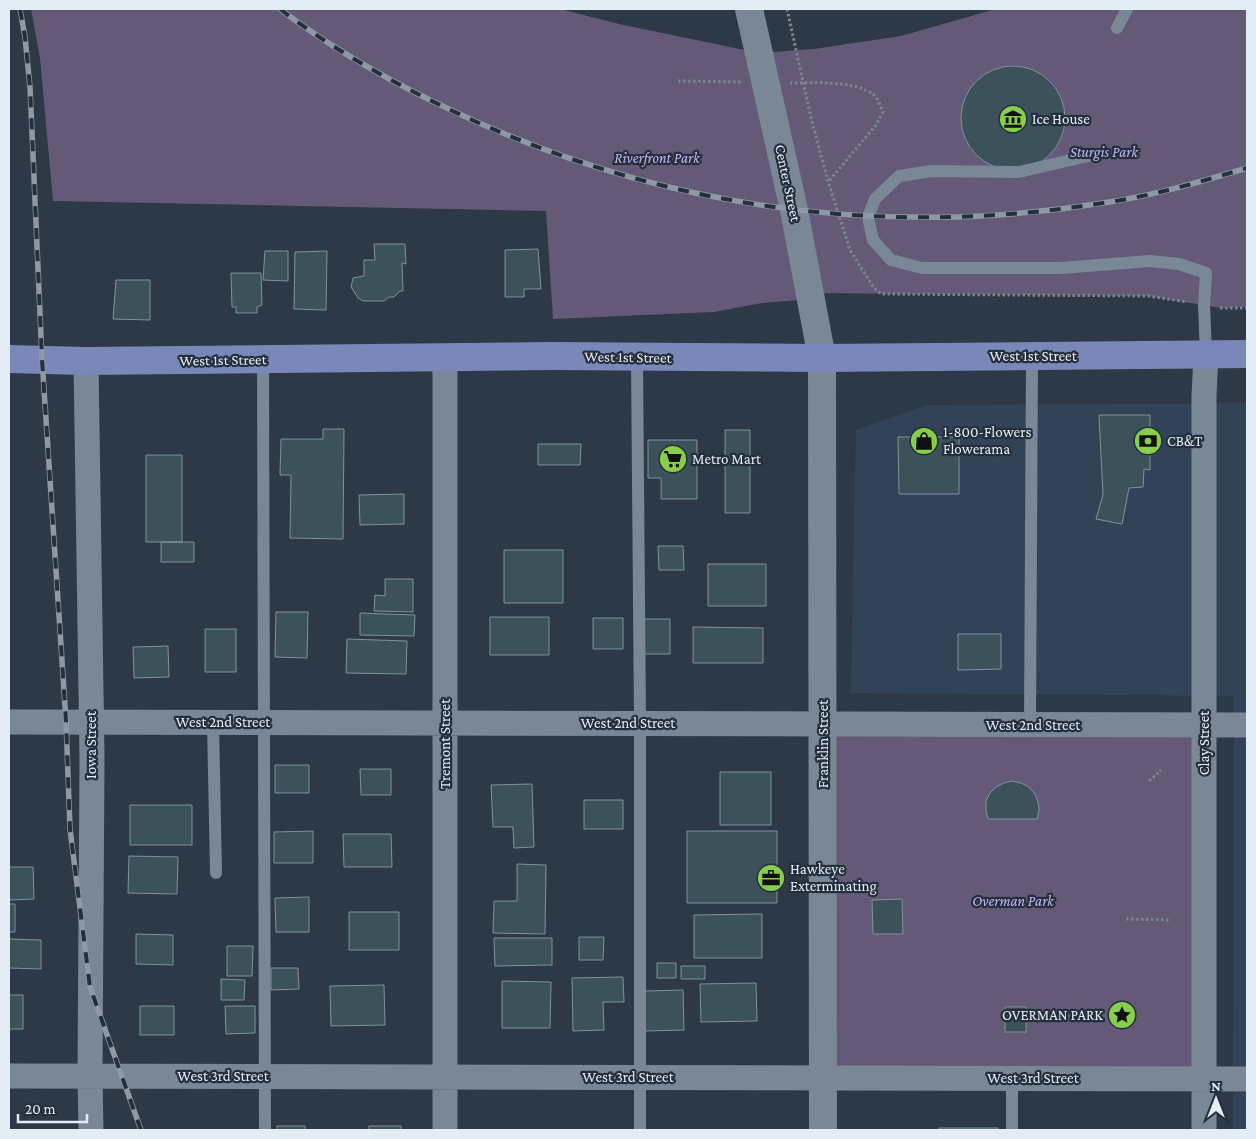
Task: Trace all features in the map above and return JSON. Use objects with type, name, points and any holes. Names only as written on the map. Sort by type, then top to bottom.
[{"type":"main road","name":"West 1st Street","points":[[9,359],[86,361],[554,356],[822,358],[1247,354]]},
{"type":"street","name":"Center Street","points":[[749,9],[796,218],[822,358]]},
{"type":"street","name":"Clay Street","points":[[1204,1130],[1204,396],[1206,355]]},
{"type":"street","name":"Tremont Street","points":[[445,357],[446,1130]]},
{"type":"street","name":"Franklin Street","points":[[822,358],[823,1130]]},
{"type":"street","name":"Iowa Street","points":[[86,361],[91,722],[91,1130]]},
{"type":"street","name":"West 2nd Street","points":[[9,722],[1247,725]]},
{"type":"street","name":"West 3rd Street","points":[[9,1076],[1247,1079]]},
{"type":"lane","points":[[1117,28],[1127,9]]},
{"type":"lane","points":[[1088,156],[1019,172],[932,171],[898,176],[875,198],[868,217],[873,240],[891,260],[922,268],[1061,268],[1150,261],[1179,264],[1206,274],[1204,305],[1206,355]]},
{"type":"lane","points":[[1030,725],[1032,356]]},
{"type":"lane","points":[[637,358],[640,723],[640,1130]]},
{"type":"lane","points":[[263,359],[265,1130]]},
{"type":"lane","points":[[214,722],[216,873]]},
{"type":"lane","points":[[1012,1078],[1012,1130]]},
{"type":"path","points":[[787,9],[811,118]]},
{"type":"path","points":[[678,81],[747,82]]},
{"type":"path","points":[[787,83],[827,83],[860,87],[875,96],[883,112],[876,125],[828,181]]},
{"type":"path","points":[[1149,781],[1161,770]]},
{"type":"path","points":[[1126,919],[1170,920]]},
{"type":"shaded area","points":[[1247,403],[1247,1130],[1233,1130],[1234,696],[851,693],[856,430],[927,405]]},
{"type":"green space","points":[[31,9],[560,9],[619,24],[759,53],[814,49],[901,36],[996,9],[1247,9],[1247,307],[1221,308],[1148,296],[811,293],[812,299],[762,303],[714,312],[553,319],[546,211],[53,201],[40,58]]},
{"type":"green space","name":"Overman Park","points":[[823,724],[1204,725],[1204,1079],[823,1078]]},
{"type":"building","name":"Ice House","points":[[1013,66],[1033,70],[1050,81],[1061,98],[1065,118],[1061,138],[1050,155],[1033,166],[1013,170],[993,166],[976,155],[965,138],[961,118],[965,98],[976,81],[993,70]]},
{"type":"building","points":[[374,244],[405,244],[406,264],[402,263],[403,291],[384,301],[363,301],[358,298],[351,287],[353,278],[364,276],[364,260],[375,260]]},
{"type":"building","points":[[538,249],[541,289],[524,289],[524,297],[505,297],[505,250]]},
{"type":"building","points":[[265,251],[288,251],[288,281],[263,280]]},
{"type":"building","points":[[327,251],[326,310],[294,309],[295,252]]},
{"type":"building","points":[[231,273],[261,273],[262,305],[257,307],[257,313],[236,313],[236,307],[232,307]]},
{"type":"building","points":[[116,280],[150,280],[150,320],[113,319]]},
{"type":"building","points":[[1099,415],[1150,415],[1150,470],[1144,469],[1143,487],[1129,488],[1122,524],[1096,519],[1103,495]]},
{"type":"building","points":[[323,429],[344,429],[343,539],[290,538],[291,475],[280,475],[281,439],[323,439]]},
{"type":"building","name":"Metro Mart","points":[[725,430],[750,430],[750,513],[725,513]]},
{"type":"building","points":[[898,437],[959,437],[959,494],[899,494]]},
{"type":"building","name":"Metro Mart","points":[[648,440],[697,440],[697,499],[661,499],[661,478],[648,478]]},
{"type":"building","points":[[538,444],[581,444],[580,465],[538,465]]},
{"type":"building","points":[[146,455],[182,455],[182,542],[146,542]]},
{"type":"building","points":[[404,494],[404,524],[360,525],[359,495]]},
{"type":"building","points":[[161,542],[194,542],[194,562],[161,562]]},
{"type":"building","points":[[658,546],[683,546],[684,570],[659,570]]},
{"type":"building","points":[[504,550],[563,550],[563,603],[504,603]]},
{"type":"building","points":[[708,564],[766,564],[766,606],[708,606]]},
{"type":"building","points":[[385,579],[413,579],[413,612],[374,611],[375,595],[385,596]]},
{"type":"building","points":[[276,612],[308,612],[307,658],[275,657]]},
{"type":"building","points":[[360,613],[415,615],[414,636],[360,635]]},
{"type":"building","points":[[490,617],[549,617],[549,655],[490,655]]},
{"type":"building","points":[[593,618],[623,618],[623,649],[593,649]]},
{"type":"building","points":[[644,619],[670,619],[670,654],[644,654]]},
{"type":"building","points":[[693,627],[763,628],[763,663],[693,663]]},
{"type":"building","points":[[205,629],[236,629],[236,672],[205,672]]},
{"type":"building","points":[[958,634],[1001,634],[1001,669],[958,670]]},
{"type":"building","points":[[347,639],[407,641],[406,674],[346,673]]},
{"type":"building","points":[[168,646],[169,677],[134,678],[133,647]]},
{"type":"building","points":[[275,765],[309,765],[309,793],[275,793]]},
{"type":"building","points":[[360,769],[391,769],[391,795],[361,795]]},
{"type":"building","points":[[720,772],[771,772],[771,825],[720,825]]},
{"type":"building","points":[[1012,781],[1029,787],[1035,794],[1039,810],[1037,819],[988,819],[986,801],[990,793],[996,787]]},
{"type":"building","points":[[532,784],[534,847],[514,848],[513,827],[493,827],[491,785]]},
{"type":"building","points":[[584,800],[623,800],[623,829],[584,829]]},
{"type":"building","points":[[130,805],[192,805],[192,845],[130,845]]},
{"type":"building","points":[[313,831],[313,863],[274,863],[274,832]]},
{"type":"building","points":[[687,831],[777,831],[777,903],[687,903]]},
{"type":"building","points":[[343,834],[391,834],[392,867],[344,867]]},
{"type":"building","points":[[129,856],[178,857],[177,894],[128,893]]},
{"type":"building","points":[[517,864],[546,865],[545,934],[493,933],[494,901],[517,901]]},
{"type":"building","points":[[9,867],[33,867],[34,899],[9,900]]},
{"type":"building","points":[[309,897],[309,932],[276,932],[275,898]]},
{"type":"building","points":[[902,899],[903,934],[873,934],[872,900]]},
{"type":"building","points":[[9,904],[15,904],[15,932],[9,932]]},
{"type":"building","points":[[349,912],[399,912],[399,950],[349,950]]},
{"type":"building","points":[[762,914],[762,958],[694,958],[694,915]]},
{"type":"building","points":[[136,934],[173,935],[173,965],[136,964]]},
{"type":"building","points":[[579,937],[604,937],[603,960],[579,960]]},
{"type":"building","points":[[494,938],[552,938],[552,965],[495,966]]},
{"type":"building","points":[[9,939],[41,940],[41,969],[9,968]]},
{"type":"building","points":[[227,946],[253,946],[252,976],[227,976]]},
{"type":"building","points":[[657,963],[676,963],[676,978],[657,978]]},
{"type":"building","points":[[681,966],[705,966],[705,979],[681,979]]},
{"type":"building","points":[[271,968],[298,968],[299,989],[271,990]]},
{"type":"building","points":[[623,977],[624,1002],[603,1002],[604,1030],[573,1031],[572,978]]},
{"type":"building","points":[[221,979],[245,980],[244,1000],[221,1000]]},
{"type":"building","points":[[502,981],[551,982],[550,1028],[502,1028]]},
{"type":"building","points":[[756,983],[757,1021],[701,1022],[700,984]]},
{"type":"building","points":[[384,985],[385,1025],[331,1026],[330,986]]},
{"type":"building","points":[[683,990],[684,1030],[645,1031],[645,991]]},
{"type":"building","points":[[9,995],[23,995],[23,1029],[9,1029]]},
{"type":"building","points":[[140,1006],[174,1006],[174,1035],[140,1035]]},
{"type":"building","points":[[225,1006],[255,1006],[255,1033],[226,1034]]},
{"type":"building","points":[[1005,1007],[1026,1007],[1026,1032],[1005,1032]]},
{"type":"building","points":[[277,1126],[305,1126],[305,1130],[277,1130]]},
{"type":"building","points":[[369,1126],[401,1126],[401,1130],[369,1130]]},
{"type":"building","points":[[939,1128],[998,1128],[998,1130],[939,1130]]},
{"type":"railway","points":[[20,9],[30,87],[42,359],[66,721],[70,829],[90,987],[141,1130]]},
{"type":"railway","points":[[280,9],[335,47],[392,81],[512,137],[593,166],[676,189],[760,205],[845,214],[930,217],[1016,214],[1140,197],[1247,168]]},
{"type":"place","name":"Ice House","points":[[1013,119]]},
{"type":"place","name":"1-800-Flowers Flowerama","points":[[924,441]]},
{"type":"place","name":"CB&T","points":[[1148,441]]},
{"type":"place","name":"Metro Mart","points":[[673,459]]},
{"type":"place","name":"Hawkeye Exterminating","points":[[771,878]]},
{"type":"place","name":"OVERMAN PARK","points":[[1122,1015]]},
{"type":"park label","name":"Sturgis Park","points":[[1104,152]]},
{"type":"park label","name":"Riverfront Park","points":[[657,158]]}]
